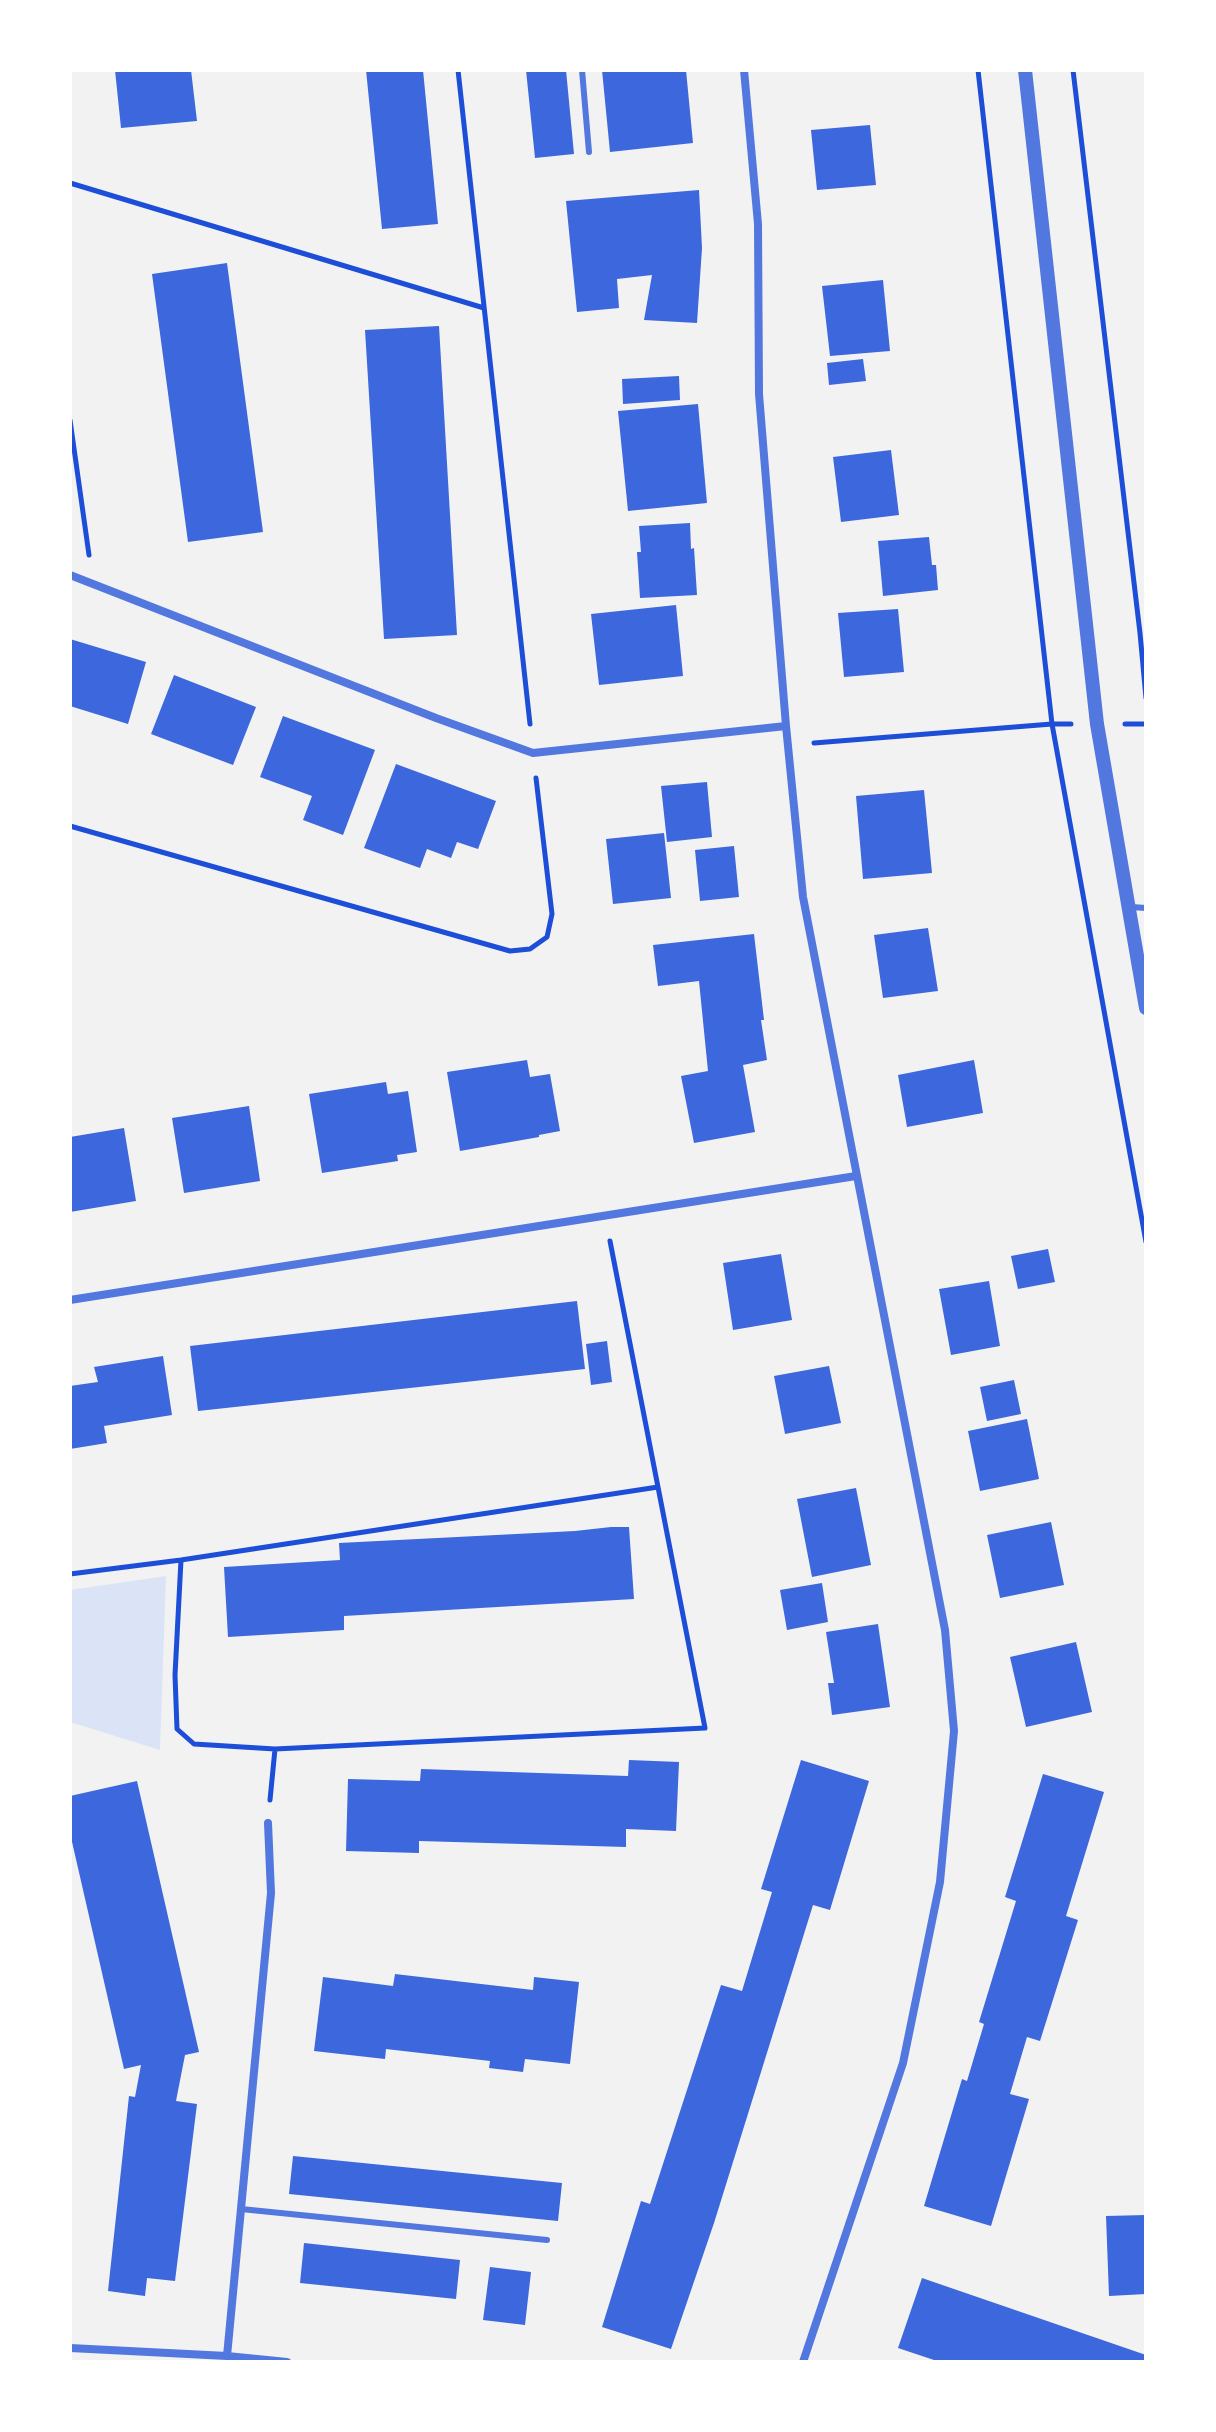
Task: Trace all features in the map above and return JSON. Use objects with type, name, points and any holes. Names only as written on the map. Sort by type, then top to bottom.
[{"type":"street","points":[[744,70],[758,224],[759,394],[803,897],[945,1630],[954,1731],[940,1882],[903,2063],[803,2362]]},
{"type":"street","points":[[1025,70],[1097,724],[1146,1008]]},
{"type":"street","points":[[70,575],[533,753],[786,726]]},
{"type":"street","points":[[70,1300],[856,1176]]},
{"type":"street","points":[[227,2356],[271,1893],[268,1823]]},
{"type":"street","points":[[70,2348],[287,2362]]},
{"type":"lane","points":[[582,70],[589,152]]},
{"type":"lane","points":[[1128,907],[1146,908]]},
{"type":"lane","points":[[241,2209],[547,2240]]},
{"type":"path","points":[[70,826],[510,951],[530,949],[547,937],[552,914],[458,70]]},
{"type":"path","points":[[978,70],[1052,724],[1146,1242]]},
{"type":"path","points":[[1073,70],[1143,632],[1146,698]]},
{"type":"path","points":[[70,183],[484,308]]},
{"type":"path","points":[[70,420],[93,584]]},
{"type":"path","points":[[786,726],[813,743],[1052,724],[1097,724]]},
{"type":"path","points":[[181,1560],[175,1675],[177,1729],[194,1744],[275,1749],[705,1728],[606,1217]]},
{"type":"path","points":[[70,1574],[658,1487]]},
{"type":"path","points":[[268,1823],[275,1749]]},
{"type":"shaded area","points":[[166,1576],[160,1750],[70,1722],[70,1590]]},
{"type":"building","points":[[115,70],[191,70],[197,121],[121,128]]},
{"type":"building","points":[[366,70],[423,70],[438,224],[382,229]]},
{"type":"building","points":[[526,70],[566,70],[574,154],[535,158]]},
{"type":"building","points":[[602,70],[686,70],[693,143],[610,152]]},
{"type":"building","points":[[870,125],[876,185],[817,190],[811,130]]},
{"type":"building","points":[[699,190],[702,248],[697,323],[644,320],[652,275],[617,279],[619,308],[577,312],[566,201]]},
{"type":"building","points":[[227,263],[263,532],[188,542],[152,274]]},
{"type":"building","points":[[883,280],[890,351],[830,356],[822,286]]},
{"type":"building","points":[[439,326],[457,635],[384,639],[365,330]]},
{"type":"building","points":[[863,359],[866,381],[829,385],[827,363]]},
{"type":"building","points":[[679,376],[680,400],[623,404],[622,379]]},
{"type":"building","points":[[698,404],[707,503],[628,511],[618,411]]},
{"type":"building","points":[[891,450],[899,515],[841,522],[833,457]]},
{"type":"building","points":[[690,523],[697,595],[640,598],[639,526]]},
{"type":"building","points":[[929,537],[938,590],[883,596],[878,541]]},
{"type":"building","points":[[676,605],[683,676],[599,685],[591,614]]},
{"type":"building","points":[[898,609],[904,672],[844,677],[838,613]]},
{"type":"building","points":[[70,639],[146,662],[128,724],[70,706]]},
{"type":"building","points":[[174,675],[256,707],[233,765],[151,734]]},
{"type":"building","points":[[283,716],[375,750],[343,835],[303,820],[312,796],[260,777]]},
{"type":"building","points":[[396,764],[496,801],[478,849],[457,842],[451,858],[427,849],[420,868],[364,848]]},
{"type":"building","points":[[707,782],[712,837],[667,842],[661,786]]},
{"type":"building","points":[[924,790],[932,873],[863,879],[856,796]]},
{"type":"building","points":[[664,833],[671,898],[613,904],[606,839]]},
{"type":"building","points":[[734,846],[739,897],[700,901],[695,850]]},
{"type":"building","points":[[928,928],[938,991],[883,998],[874,935]]},
{"type":"building","points":[[754,934],[767,1060],[743,1065],[755,1132],[694,1143],[681,1076],[708,1071],[699,981],[658,986],[653,945]]},
{"type":"building","points":[[527,1060],[530,1077],[550,1074],[560,1131],[460,1151],[447,1072]]},
{"type":"building","points":[[974,1060],[983,1113],[907,1127],[898,1075]]},
{"type":"building","points":[[386,1082],[388,1094],[408,1091],[417,1152],[397,1155],[398,1161],[322,1173],[309,1094]]},
{"type":"building","points":[[249,1106],[260,1181],[184,1193],[172,1118]]},
{"type":"building","points":[[124,1128],[136,1201],[70,1212],[70,1137]]},
{"type":"building","points":[[1048,1249],[1055,1282],[1018,1289],[1011,1256]]},
{"type":"building","points":[[781,1254],[792,1320],[733,1330],[723,1263]]},
{"type":"building","points":[[989,1281],[1000,1346],[951,1355],[939,1289]]},
{"type":"building","points":[[577,1301],[585,1369],[198,1411],[190,1346]]},
{"type":"building","points":[[607,1341],[612,1382],[591,1385],[586,1344]]},
{"type":"building","points":[[163,1356],[172,1415],[104,1426],[107,1443],[70,1449],[70,1386],[98,1382],[94,1367]]},
{"type":"building","points":[[829,1366],[841,1423],[785,1434],[774,1376]]},
{"type":"building","points":[[1014,1380],[1021,1414],[987,1421],[980,1387]]},
{"type":"building","points":[[1027,1419],[1039,1479],[980,1491],[968,1431]]},
{"type":"building","points":[[856,1488],[871,1565],[812,1577],[797,1499]]},
{"type":"building","points":[[1051,1522],[1064,1585],[1000,1598],[987,1535]]},
{"type":"building","points":[[629,1527],[634,1599],[344,1616],[344,1630],[228,1637],[224,1567],[340,1560],[339,1543]]},
{"type":"building","points":[[822,1583],[828,1622],[787,1630],[780,1590]]},
{"type":"building","points":[[878,1624],[890,1707],[832,1715],[828,1683],[834,1683],[826,1632]]},
{"type":"building","points":[[1076,1642],[1092,1712],[1026,1727],[1010,1657]]},
{"type":"building","points":[[629,1760],[679,1762],[676,1831],[626,1829],[626,1847],[419,1841],[419,1853],[346,1851],[348,1779],[420,1781],[421,1769],[628,1776]]},
{"type":"building","points":[[801,1760],[869,1781],[830,1910],[813,1905],[714,2223],[671,2349],[602,2327],[641,2201],[650,2204],[721,1985],[742,1991],[772,1892],[761,1889]]},
{"type":"building","points":[[1043,1774],[1104,1792],[1066,1916],[1078,1920],[1040,2041],[1027,2037],[1010,2094],[1029,2099],[991,2226],[924,2206],[962,2079],[967,2081],[984,2024],[979,2022],[1016,1901],[1005,1897]]},
{"type":"building","points":[[137,1781],[199,2052],[185,2055],[176,2101],[197,2104],[175,2281],[147,2278],[145,2296],[108,2291],[129,2096],[135,2097],[141,2065],[124,2069],[70,1833],[70,1796]]},
{"type":"building","points":[[395,1974],[533,1990],[534,1977],[579,1982],[570,2064],[525,2059],[523,2072],[489,2068],[490,2061],[386,2049],[385,2059],[314,2051],[323,1977],[393,1986]]},
{"type":"building","points":[[293,2156],[562,2183],[558,2221],[289,2194]]},
{"type":"building","points":[[1146,2215],[1146,2294],[1109,2296],[1106,2216]]},
{"type":"building","points":[[304,2243],[460,2260],[456,2299],[300,2283]]},
{"type":"building","points":[[490,2267],[531,2272],[525,2325],[483,2320]]},
{"type":"building","points":[[922,2278],[1146,2355],[1144,2362],[940,2362],[898,2348]]}]
